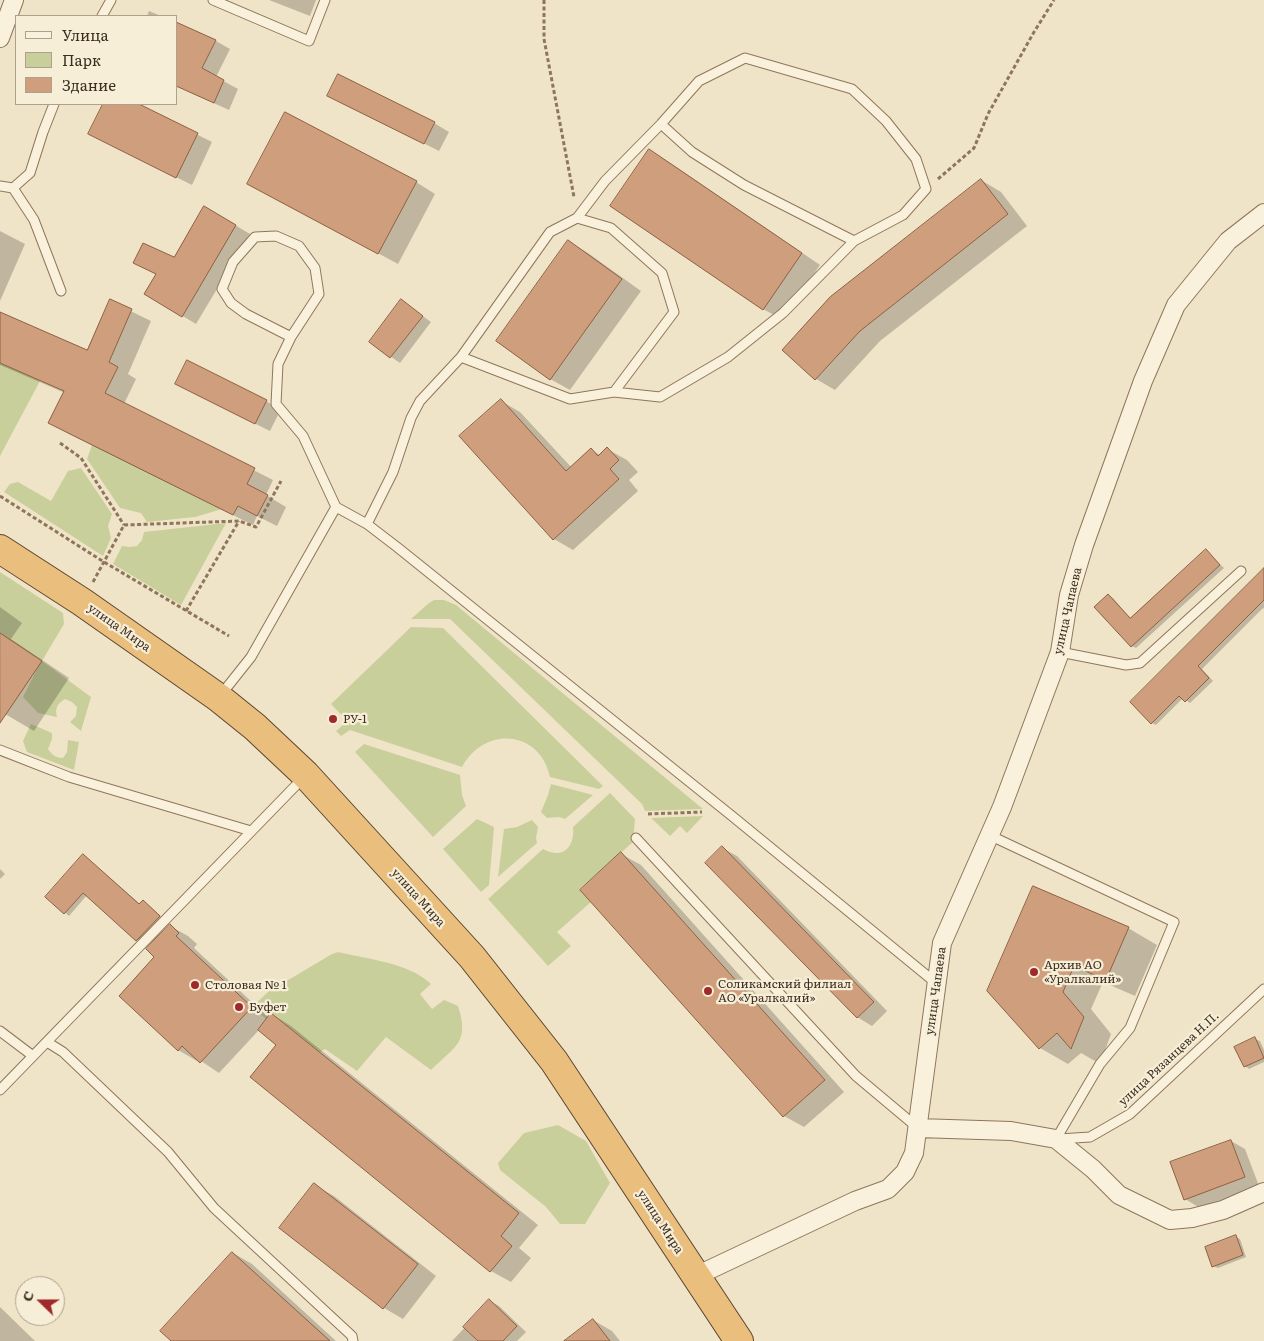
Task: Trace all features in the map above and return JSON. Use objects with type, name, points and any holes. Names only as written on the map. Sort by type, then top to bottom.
[{"type":"highway","name":"улица Мира","points":[[0,549],[82,602],[219,698],[261,732],[306,775],[472,957],[554,1061],[739,1341]]},
{"type":"street","points":[[0,38],[14,0]]},
{"type":"street","name":"улица Чапаева","points":[[696,1276],[856,1201],[888,1189],[905,1172],[914,1154],[942,943],[1002,807],[1060,652],[1069,595],[1084,545],[1143,381],[1176,305],[1228,241],[1264,213]]},
{"type":"street","points":[[918,1128],[1011,1131],[1056,1139],[1093,1169],[1119,1195],[1170,1220],[1192,1218],[1223,1210],[1264,1192]]},
{"type":"lane","points":[[103,15],[111,0]]},
{"type":"lane","points":[[213,0],[309,42],[325,0]]},
{"type":"lane","points":[[367,524],[393,472],[411,418],[420,400],[461,357],[550,232],[578,218],[605,181],[699,82],[745,58],[852,89],[886,121],[916,158],[926,189],[903,215],[854,241],[783,313],[728,357],[660,397],[614,392],[570,400],[461,357]]},
{"type":"lane","points":[[13,188],[30,173],[54,105]]},
{"type":"lane","points":[[661,124],[692,152],[744,185],[854,241]]},
{"type":"lane","points":[[0,186],[13,188],[34,220],[61,291]]},
{"type":"lane","points":[[578,218],[611,228],[662,273],[674,312],[614,392]]},
{"type":"lane","points":[[291,337],[246,314],[231,303],[222,288],[233,262],[255,238],[276,236],[299,246],[316,268],[319,294],[291,337],[278,364],[276,404],[303,436],[336,507],[367,524],[726,811],[936,983]]},
{"type":"lane","points":[[219,698],[251,657],[336,507]]},
{"type":"lane","points":[[1060,652],[1126,665],[1140,663],[1241,571]]},
{"type":"lane","points":[[0,750],[69,777],[251,831]]},
{"type":"lane","points":[[0,1090],[306,775]]},
{"type":"lane","points":[[989,836],[1174,922],[1130,1028],[1100,1064],[1056,1139]]},
{"type":"lane","points":[[636,838],[856,1076],[918,1128]]},
{"type":"lane","name":"улица Рязанцева Н.П.","points":[[1056,1139],[1090,1138],[1130,1114],[1264,989]]},
{"type":"lane","points":[[0,1031],[33,1056]]},
{"type":"lane","points":[[47,1042],[63,1052],[168,1152],[214,1208],[352,1336],[353,1341]]},
{"type":"path","points":[[544,0],[544,39],[578,218]]},
{"type":"path","points":[[926,189],[974,148],[988,114],[1054,0]]},
{"type":"path","points":[[60,443],[81,458],[124,525]]},
{"type":"path","points":[[124,525],[239,521],[256,527],[281,481]]},
{"type":"path","points":[[0,496],[104,562],[229,636]]},
{"type":"path","points":[[186,611],[239,521]]},
{"type":"path","points":[[82,602],[124,525]]},
{"type":"path","points":[[648,814],[726,811]]},
{"type":"green space","points":[[0,363],[40,381],[0,456]]},
{"type":"green space","points":[[92,445],[222,509],[195,517],[147,522],[141,513],[120,508],[87,459]]},
{"type":"green space","points":[[81,468],[112,514],[108,526],[111,538],[103,556],[4,492],[10,484],[18,482],[51,501],[68,471]]},
{"type":"green space","points":[[226,523],[181,605],[113,564],[122,546],[137,546],[142,540],[144,532]]},
{"type":"green space","points":[[0,572],[63,613],[64,624],[42,661],[91,697],[81,731],[70,722],[76,716],[77,707],[72,702],[65,699],[57,706],[57,717],[38,713],[23,697],[41,661],[0,633]]},
{"type":"green space","points":[[434,600],[444,600],[456,605],[703,809],[645,811],[642,804],[450,619],[411,619]]},
{"type":"green space","points":[[411,627],[443,628],[603,786],[599,789],[550,777],[544,761],[535,750],[524,742],[511,739],[497,739],[484,744],[472,753],[462,767],[350,730],[341,736],[336,731],[347,721],[331,704]]},
{"type":"green space","points":[[31,724],[52,733],[48,749],[56,757],[63,758],[67,752],[68,740],[79,742],[74,770],[27,752],[23,741]]},
{"type":"green space","points":[[364,744],[460,775],[462,795],[466,806],[433,837],[355,752]]},
{"type":"green space","points":[[551,784],[593,795],[565,819],[559,817],[547,818],[541,812]]},
{"type":"green space","points":[[610,793],[635,819],[633,842],[580,889],[591,902],[557,932],[571,946],[548,966],[488,899],[543,849],[556,853],[566,850],[572,840],[573,827]]},
{"type":"green space","points":[[703,816],[687,833],[680,826],[670,836],[651,818]]},
{"type":"green space","points":[[477,819],[494,827],[489,885],[481,892],[443,849]]},
{"type":"green space","points":[[532,820],[538,827],[537,843],[498,877],[504,829],[517,827]]},
{"type":"green space","points":[[338,952],[400,966],[422,977],[431,984],[420,994],[432,1009],[444,1000],[458,1006],[462,1028],[458,1043],[431,1070],[386,1037],[357,1071],[325,1049],[320,1052],[272,1013],[266,1019],[252,1007],[268,992]]},
{"type":"green space","points":[[558,1125],[586,1141],[610,1183],[585,1224],[560,1224],[546,1207],[500,1170],[498,1163],[524,1133]]},
{"type":"building","points":[[178,23],[216,40],[202,68],[224,80],[214,103],[178,87]]},
{"type":"building","points":[[338,74],[435,122],[424,144],[327,96]]},
{"type":"building","points":[[102,105],[141,105],[198,133],[176,178],[88,134]]},
{"type":"building","points":[[285,112],[417,181],[378,254],[247,184]]},
{"type":"building","points":[[649,149],[802,253],[763,310],[610,206]]},
{"type":"building","points":[[981,179],[1008,214],[860,331],[815,380],[782,350],[830,297]]},
{"type":"building","points":[[204,206],[236,225],[182,317],[144,294],[156,274],[133,263],[143,243],[174,257]]},
{"type":"building","points":[[568,240],[622,279],[550,380],[496,341]]},
{"type":"building","points":[[110,299],[132,309],[109,362],[118,367],[105,393],[255,468],[247,484],[268,495],[257,516],[238,506],[233,515],[48,423],[64,391],[0,363],[0,312],[87,350]]},
{"type":"building","points":[[401,299],[423,316],[390,358],[369,342]]},
{"type":"building","points":[[187,360],[267,400],[255,424],[175,384]]},
{"type":"building","points":[[501,399],[566,471],[591,448],[598,456],[607,447],[619,460],[610,469],[619,479],[553,540],[459,436]]},
{"type":"building","points":[[1206,549],[1220,565],[1131,647],[1094,607],[1108,594],[1130,618]]},
{"type":"building","points":[[1264,568],[1264,600],[1198,666],[1209,678],[1185,702],[1179,696],[1151,724],[1130,702]]},
{"type":"building","points":[[0,633],[42,661],[0,723]]},
{"type":"building","points":[[722,846],[874,1002],[857,1018],[705,863]]},
{"type":"building","name":"Соликамский филиал АО «Уралкалий»","points":[[621,852],[825,1080],[783,1117],[580,890]]},
{"type":"building","points":[[83,854],[139,904],[143,900],[160,916],[136,941],[83,893],[64,914],[45,897]]},
{"type":"building","name":"Архив АО «Уралкалий»","points":[[1033,886],[1129,927],[1106,980],[1074,966],[1063,992],[1084,1017],[1071,1049],[1057,1033],[1039,1049],[987,991]]},
{"type":"building","points":[[170,924],[179,933],[176,936],[252,1007],[200,1063],[182,1046],[178,1051],[119,996],[154,957],[146,949]]},
{"type":"building","points":[[271,1013],[519,1213],[501,1236],[512,1246],[490,1272],[250,1077],[276,1045],[258,1030]]},
{"type":"building","points":[[1255,1037],[1264,1058],[1244,1067],[1234,1047]]},
{"type":"building","points":[[1231,1140],[1245,1177],[1184,1200],[1170,1162]]},
{"type":"building","points":[[314,1183],[418,1264],[383,1309],[279,1228]]},
{"type":"building","points":[[1236,1235],[1243,1255],[1212,1267],[1205,1247]]},
{"type":"building","points":[[232,1252],[330,1341],[171,1341],[160,1331]]},
{"type":"building","points":[[489,1299],[517,1326],[503,1341],[478,1341],[463,1327]]},
{"type":"building","points":[[593,1319],[610,1341],[564,1341]]},
{"type":"place","name":"РУ-1","points":[[333,719]]},
{"type":"place","name":"Архив АО «Уралкалий»","points":[[1034,972]]},
{"type":"place","name":"Столовая № 1","points":[[195,985]]},
{"type":"place","name":"Соликамский филиал АО «Уралкалий»","points":[[708,991]]},
{"type":"place","name":"Буфет","points":[[239,1007]]}]
